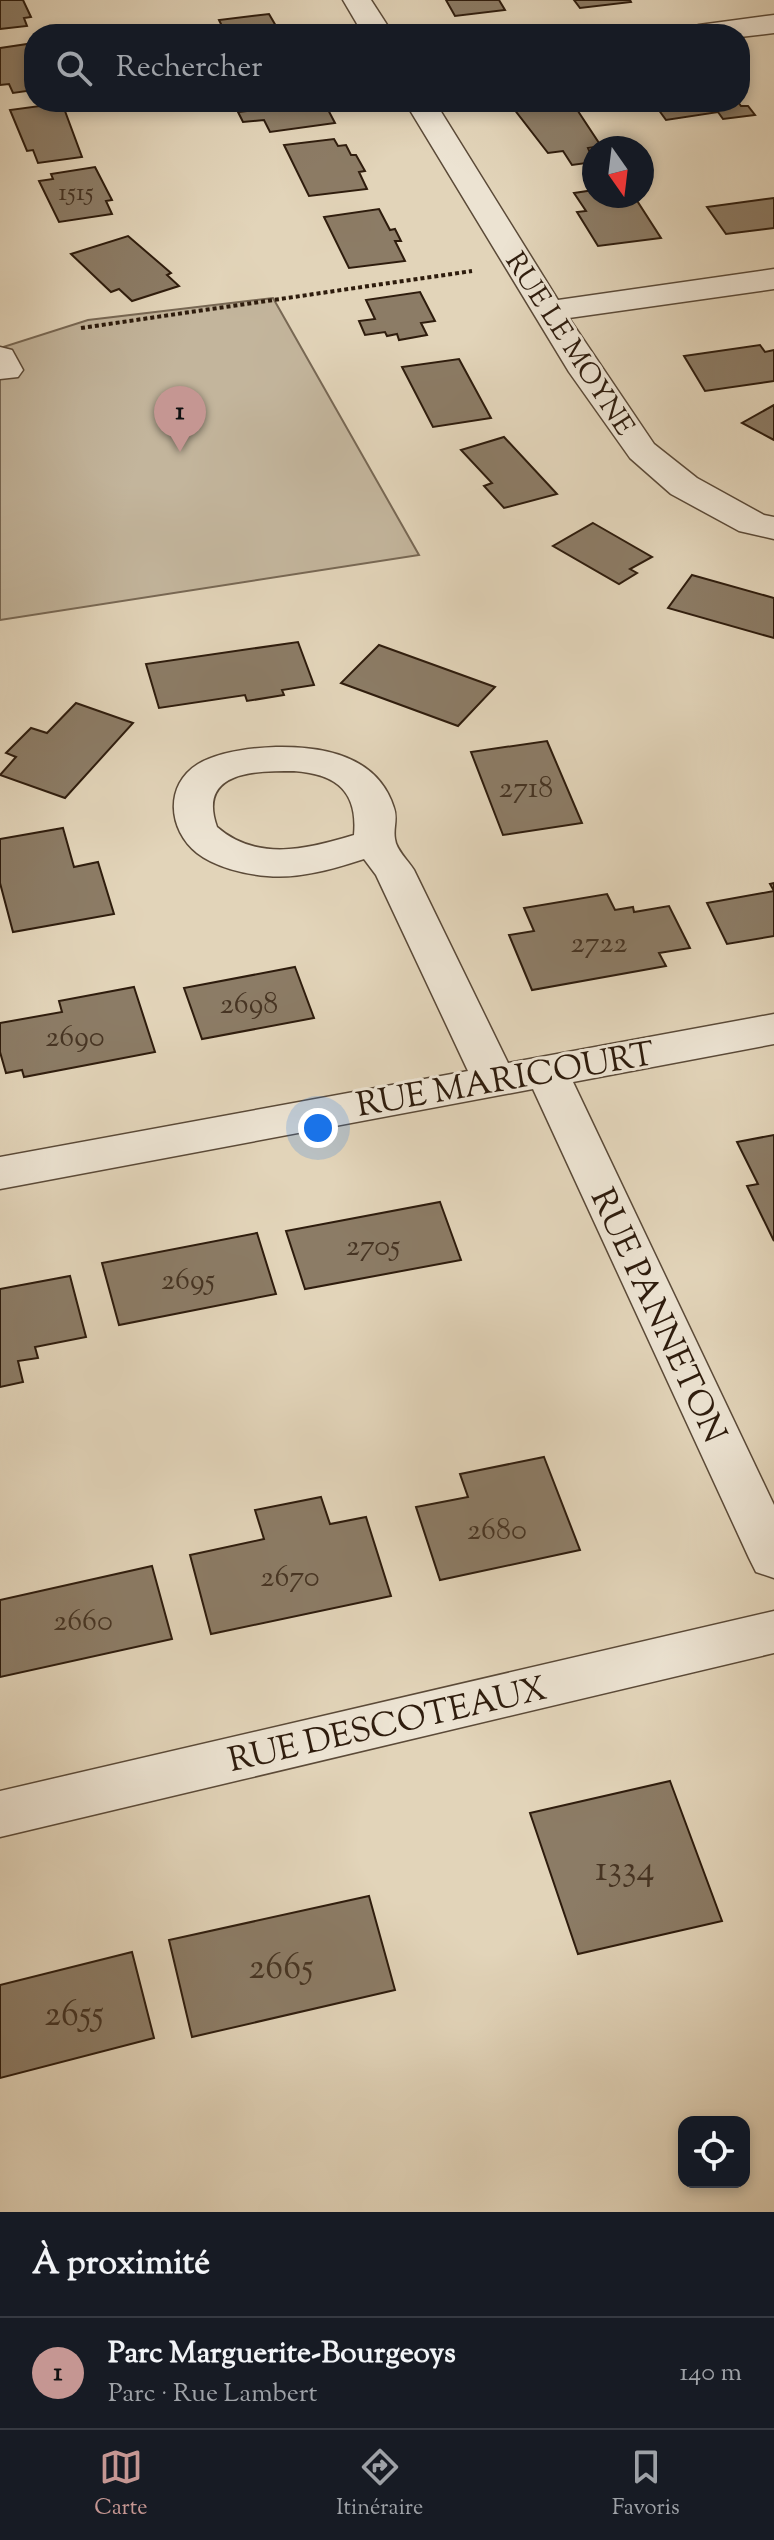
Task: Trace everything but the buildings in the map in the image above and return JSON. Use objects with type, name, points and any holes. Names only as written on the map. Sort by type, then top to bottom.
[{"type":"street","points":[[357,0],[372,24]]},
{"type":"street","points":[[750,27],[774,24]]},
{"type":"street","name":"RUE LE MOYNE","points":[[426,112],[586,372],[642,451],[684,486],[752,523],[774,528]]},
{"type":"street","points":[[549,311],[774,279]]},
{"type":"street","points":[[374,843],[394,870],[494,1080]]},
{"type":"street","name":"RUE MARICOURT","points":[[0,1173],[774,1029]]},
{"type":"street","name":"RUE PANNETON","points":[[546,1071],[774,1558]]},
{"type":"street","name":"RUE DESCOTEAUX","points":[[0,1814],[774,1632]]},
{"type":"path","points":[[81,328],[520,264]]},
{"type":"shaded area","points":[[273,298],[419,555],[0,620],[0,348],[88,320]]},
{"type":"place","name":"Parc Marguerite-Bourgeoys","points":[[180,452]]}]
